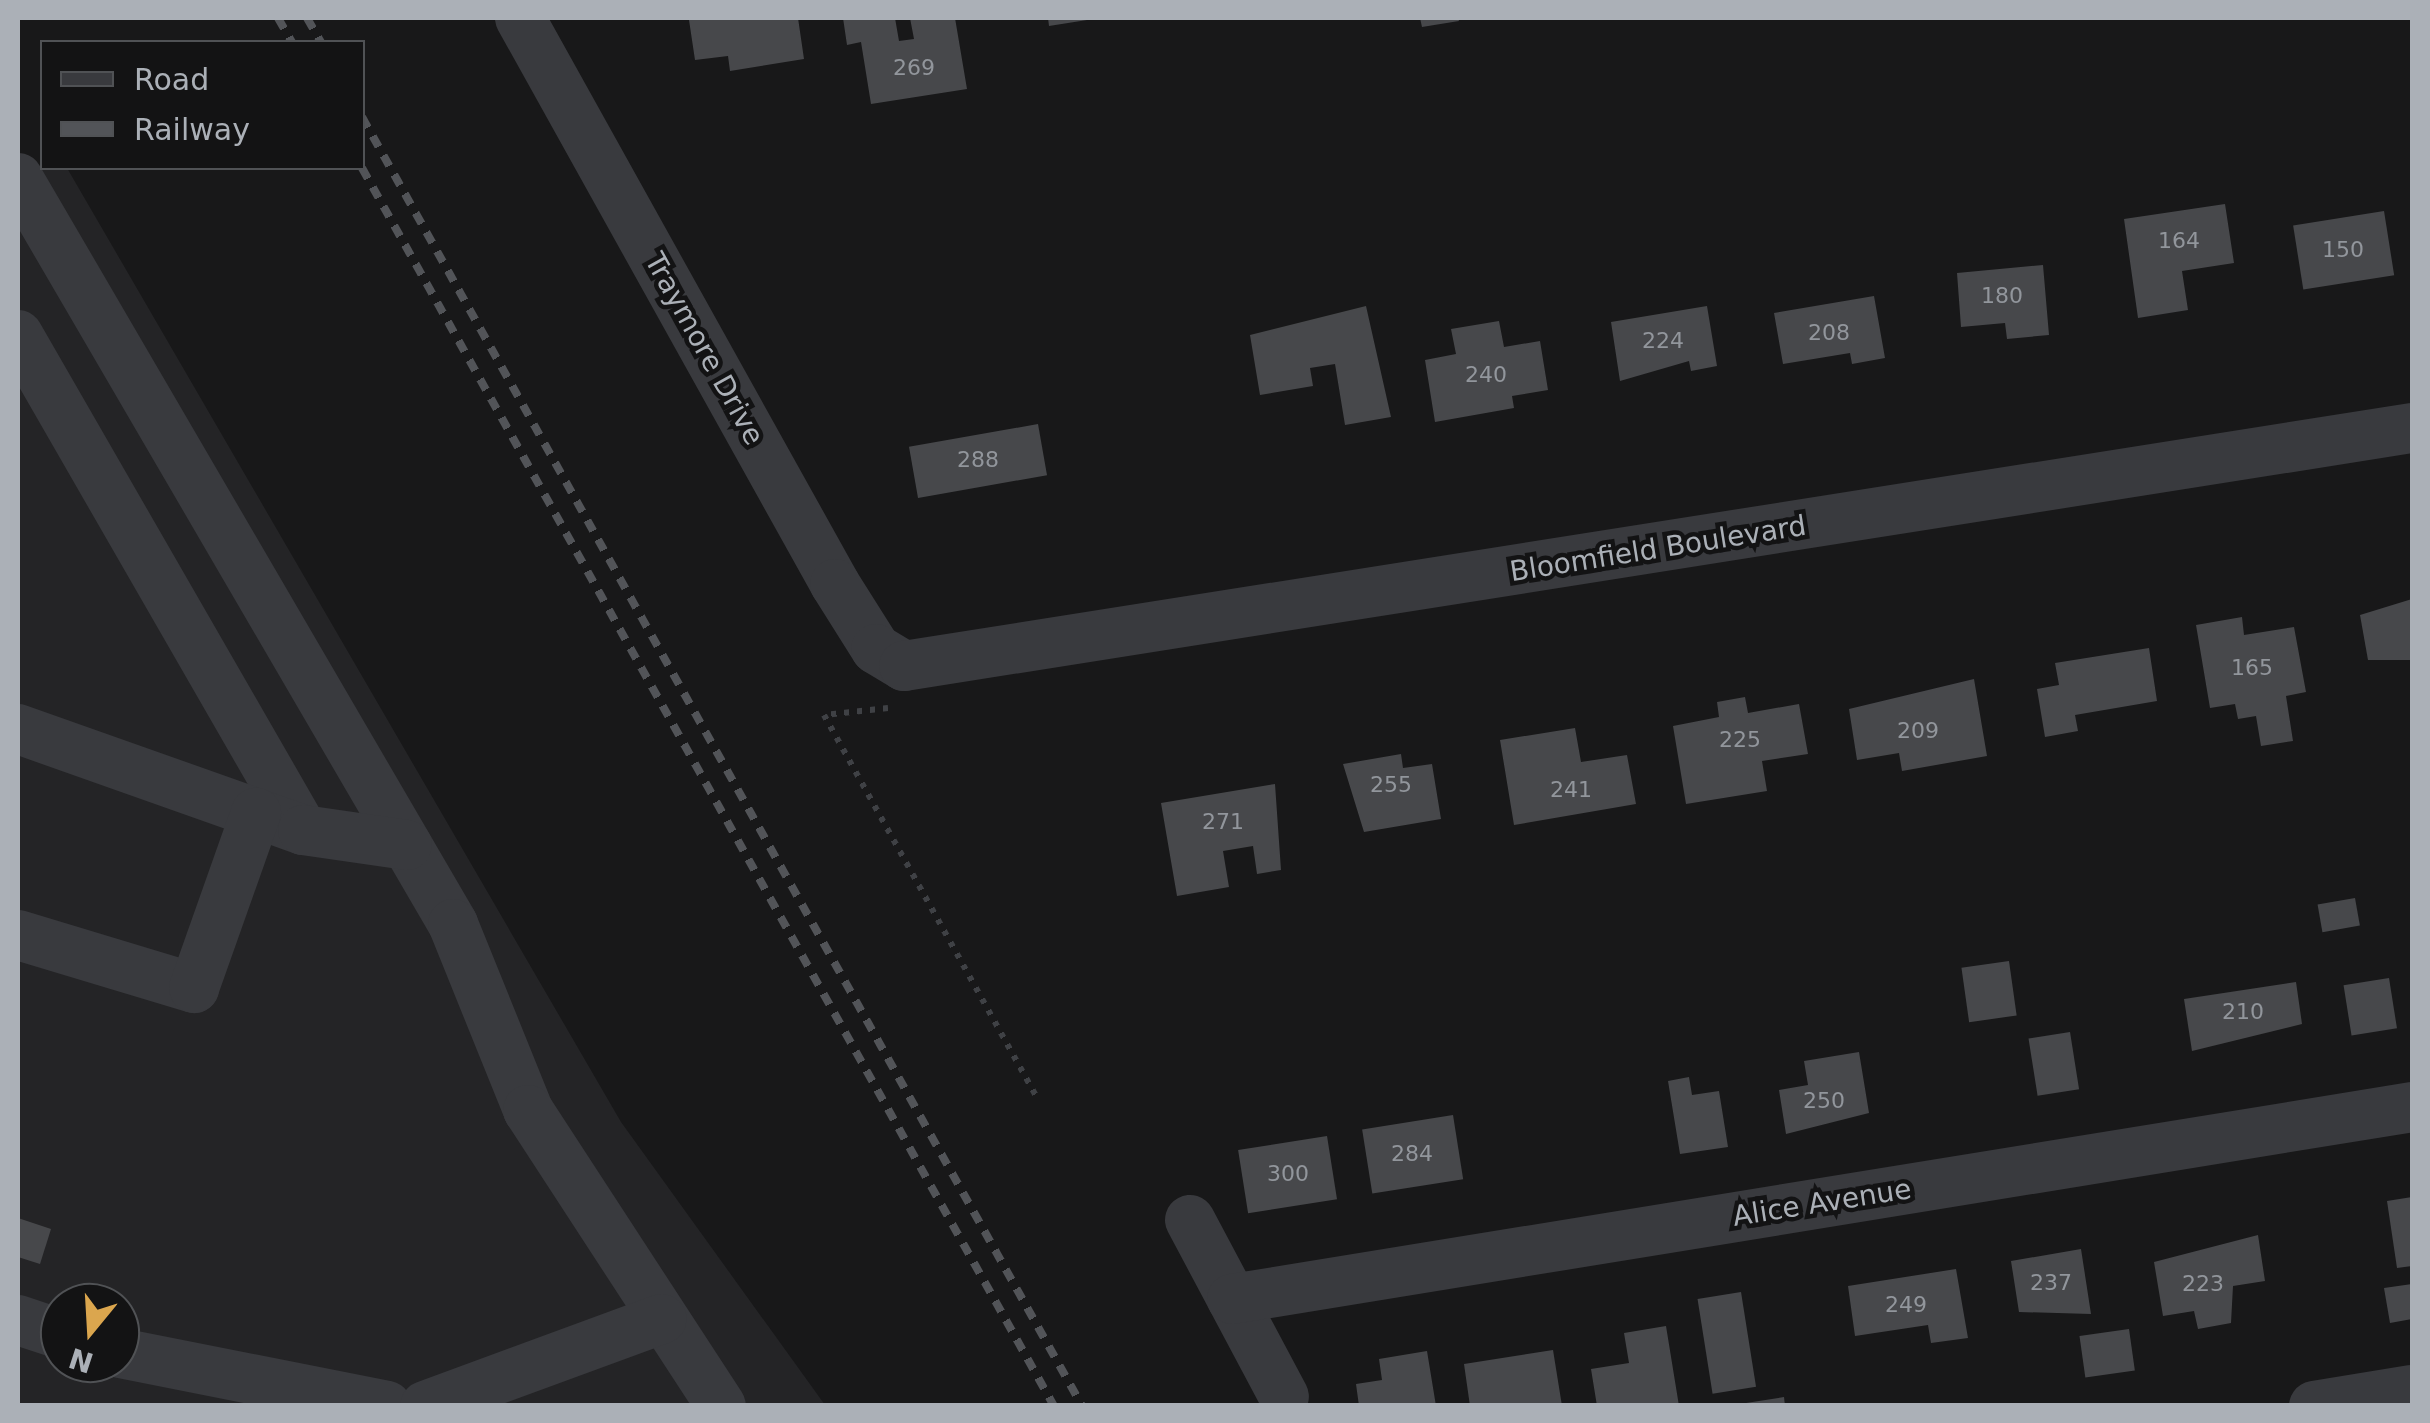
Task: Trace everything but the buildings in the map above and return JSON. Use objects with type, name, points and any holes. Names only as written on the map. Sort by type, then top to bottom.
[{"type":"street","name":"Traymore Drive","points":[[520,18],[834,584],[876,649],[904,666]]},
{"type":"street","points":[[18,178],[453,924],[528,1110],[721,1406]]},
{"type":"street","points":[[18,336],[303,830]]},
{"type":"street","name":"Bloomfield Boulevard","points":[[904,666],[2412,428]]},
{"type":"street","points":[[18,729],[303,830],[406,845]]},
{"type":"street","points":[[18,935],[194,988],[256,813]]},
{"type":"street","name":"Alice Avenue","points":[[1232,1298],[2412,1107]]},
{"type":"street","points":[[1190,1220],[1284,1397]]},
{"type":"street","points":[[424,1406],[662,1320]]},
{"type":"street","points":[[140,1356],[387,1406]]},
{"type":"street","points":[[2314,1406],[2412,1390]]},
{"type":"path","points":[[904,666],[891,707],[824,715],[1038,1100]]},
{"type":"shaded area","points":[[40,168],[68,170],[621,1122],[825,1405],[18,1406],[18,180]]},
{"type":"railway","points":[[278,18],[291,40]]},
{"type":"railway","points":[[307,18],[320,40]]},
{"type":"railway","points":[[365,122],[1082,1406]]},
{"type":"railway","points":[[363,170],[1054,1406]]}]
